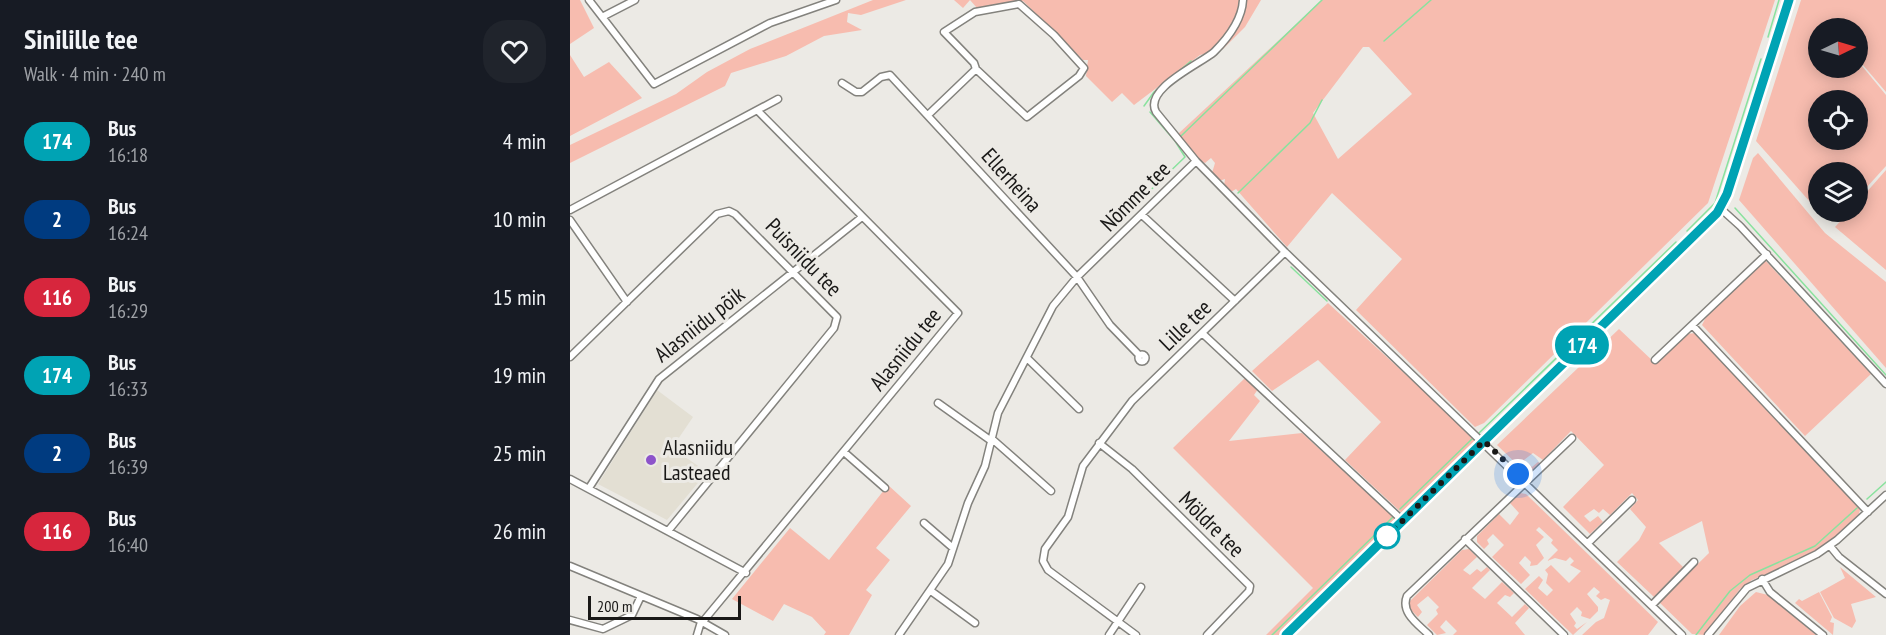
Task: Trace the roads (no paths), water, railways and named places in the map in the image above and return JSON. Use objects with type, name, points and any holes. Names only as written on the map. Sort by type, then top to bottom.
[{"type":"street","points":[[589,0],[654,84],[770,23],[836,0]]},
{"type":"street","points":[[602,17],[635,0]]},
{"type":"street","name":"Nõmme tee","points":[[898,635],[948,564],[968,503],[985,466],[998,413],[1053,306],[1077,277],[1196,161],[1156,112],[1155,98],[1175,77],[1214,52],[1242,15],[1243,0]]},
{"type":"street","points":[[1290,634],[1403,520],[1710,222],[1727,194],[1789,0]]},
{"type":"street","points":[[1019,4],[1082,64],[1082,72],[1027,117],[976,69],[974,63],[944,32],[975,12],[1019,4]]},
{"type":"street","points":[[928,115],[976,69]]},
{"type":"street","name":"Ellerheina","points":[[842,83],[856,92],[862,92],[881,77],[890,75],[1077,277],[1110,325],[1139,355]]},
{"type":"street","points":[[570,210],[778,99]]},
{"type":"street","name":"Alasniidu tee","points":[[697,635],[704,622],[958,313],[758,111]]},
{"type":"street","points":[[1196,161],[1285,252],[1484,441],[1682,635]]},
{"type":"street","points":[[1720,208],[1767,254],[1886,384]]},
{"type":"street","name":"Puisniidu tee","points":[[570,357],[717,214],[724,211],[735,214],[837,317],[837,321],[668,531]]},
{"type":"street","points":[[1142,215],[1235,302]]},
{"type":"street","name":"Alasniidu põik","points":[[589,488],[659,379],[862,217]]},
{"type":"street","points":[[570,220],[627,302]]},
{"type":"street","name":"Lille tee","points":[[1136,635],[1048,570],[1043,561],[1045,549],[1068,517],[1083,466],[1132,401],[1285,252]]},
{"type":"street","points":[[1655,360],[1767,254]]},
{"type":"street","points":[[1692,325],[1868,512]]},
{"type":"street","points":[[1202,333],[1403,520]]},
{"type":"street","points":[[1027,358],[1079,409]]},
{"type":"street","points":[[938,403],[990,439],[1051,491]]},
{"type":"street","points":[[1429,635],[1407,613],[1404,601],[1572,438]]},
{"type":"street","name":"Möldre tee","points":[[1099,443],[1132,469],[1250,586],[1249,591],[1207,635]]},
{"type":"street","points":[[844,452],[885,488]]},
{"type":"street","points":[[570,479],[746,573]]},
{"type":"street","points":[[1708,635],[1738,595],[1762,579],[1797,565],[1830,546],[1886,495]]},
{"type":"street","points":[[1588,543],[1632,500]]},
{"type":"street","points":[[924,523],[953,548]]},
{"type":"street","points":[[1466,539],[1564,635]]},
{"type":"street","points":[[1830,546],[1839,557],[1886,594]]},
{"type":"street","points":[[1652,605],[1694,562]]},
{"type":"street","points":[[570,566],[704,622],[725,635]]},
{"type":"street","points":[[1762,579],[1770,592],[1823,635]]},
{"type":"street","points":[[1109,635],[1142,587]]},
{"type":"street","points":[[931,591],[975,623]]},
{"type":"street","points":[[570,620],[603,629],[632,615],[641,596]]},
{"type":"waterway","points":[[1181,136],[1322,0]]},
{"type":"waterway","points":[[1384,41],[1431,0]]},
{"type":"waterway","points":[[1768,37],[1779,0]]},
{"type":"waterway","points":[[1687,231],[1715,203],[1761,59]]},
{"type":"waterway","points":[[1144,106],[1154,92],[1191,61]]},
{"type":"waterway","points":[[1238,193],[1310,123],[1322,100]]},
{"type":"waterway","points":[[1133,207],[1185,157],[1175,141],[1150,112]]},
{"type":"waterway","points":[[1735,208],[1886,375]]},
{"type":"waterway","points":[[1479,433],[1676,242]]},
{"type":"waterway","points":[[1291,267],[1327,301]]},
{"type":"waterway","points":[[1222,293],[1228,299]]},
{"type":"waterway","points":[[1400,509],[1473,438]]},
{"type":"waterway","points":[[1867,499],[1886,482]]},
{"type":"waterway","points":[[1696,635],[1730,591],[1750,575],[1815,546],[1857,508]]},
{"type":"waterway","points":[[1272,635],[1393,517]]},
{"type":"place","name":"Alasniidu Lasteaed","points":[[651,460]]}]
